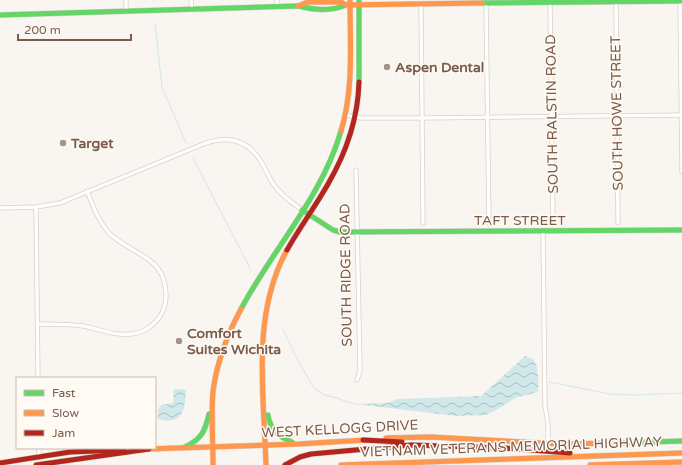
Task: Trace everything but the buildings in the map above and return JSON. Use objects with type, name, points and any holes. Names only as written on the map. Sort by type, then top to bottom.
[{"type":"main road","points":[[0,15],[192,10],[277,6],[299,6],[307,9],[341,8],[348,3],[421,5],[522,2],[681,2]]},
{"type":"main road","points":[[213,465],[212,403],[214,380],[220,357],[231,327],[250,292],[327,169],[342,131],[346,115],[349,89],[348,3]]},
{"type":"main road","points":[[266,465],[263,334],[268,302],[272,284],[280,265],[298,231],[337,168],[350,134],[358,98],[359,3]]},
{"type":"main road","name":"TAFT STREET","points":[[302,210],[337,231],[543,232],[682,230]]},
{"type":"main road","points":[[264,393],[267,402],[268,418],[274,432],[285,440],[299,444]]},
{"type":"main road","points":[[181,448],[201,438],[212,403]]},
{"type":"main road","name":"WEST KELLOGG DRIVE","points":[[156,449],[181,448],[213,450],[266,448],[299,444],[431,437],[548,444],[599,444],[682,440]]},
{"type":"main road","points":[[363,440],[440,446]]},
{"type":"main road","points":[[285,465],[300,457],[311,454],[411,445],[614,455]]},
{"type":"main road","points":[[36,465],[149,449]]},
{"type":"main road","name":"WEST KELLOGG DRIVE","points":[[0,463],[86,450],[149,449]]},
{"type":"main road","name":"VIETNAM VETERANS MEMORIAL HIGHWAY","points":[[341,465],[682,452]]},
{"type":"main road","name":"VIETNAM VETERANS MEMORIAL HIGHWAY","points":[[590,465],[682,462]]},
{"type":"street","points":[[126,0],[126,11]]},
{"type":"street","points":[[191,0],[192,10]]},
{"type":"street","points":[[277,0],[277,6]]},
{"type":"street","name":"SOUTH HOWE STREET","points":[[616,2],[618,223]]},
{"type":"street","points":[[681,2],[682,172]]},
{"type":"street","name":"SOUTH RALSTIN ROAD","points":[[550,3],[554,224]]},
{"type":"street","points":[[486,4],[489,224]]},
{"type":"street","points":[[421,5],[423,224]]},
{"type":"street","points":[[346,115],[361,118],[422,118],[682,115]]},
{"type":"street","points":[[0,208],[36,207],[60,203],[214,141],[235,140],[244,144],[254,152],[262,162],[275,187],[302,210]]},
{"type":"street","name":"SOUTH RIDGE ROAD","points":[[356,170],[360,371],[357,380]]},
{"type":"street","points":[[38,324],[69,324],[123,335],[135,334],[155,323],[165,306],[166,292],[162,275],[157,267],[147,258],[123,245],[108,232],[96,213],[87,191]]},
{"type":"street","points":[[36,207],[38,377]]},
{"type":"street","points":[[543,232],[545,406],[548,424],[548,444]]},
{"type":"street","points":[[39,449],[40,457]]},
{"type":"water","points":[[525,356],[532,358],[536,365],[538,392],[515,398],[486,415],[456,416],[356,404],[387,403],[398,399],[481,396]]},
{"type":"water","points":[[174,389],[186,390],[183,412],[173,420],[166,421],[158,419],[158,410],[160,406],[173,403]]},
{"type":"waterway","points":[[155,23],[162,87],[186,143]]},
{"type":"waterway","points":[[193,158],[251,270]]},
{"type":"waterway","points":[[283,329],[293,351],[313,387],[324,395],[357,404]]},
{"type":"waterway","points":[[549,382],[610,394],[635,395],[682,393]]},
{"type":"traffic: fast","points":[[359,0],[359,82]]},
{"type":"traffic: fast","points":[[482,3],[682,1]]},
{"type":"traffic: fast","points":[[299,6],[323,9],[346,5]]},
{"type":"traffic: fast","points":[[0,15],[298,6]]},
{"type":"traffic: fast","points":[[241,309],[322,178],[333,155],[341,131]]},
{"type":"traffic: fast","points":[[302,210],[333,230],[340,232],[682,230]]},
{"type":"traffic: fast","points":[[185,447],[199,438],[202,434],[209,414]]},
{"type":"traffic: fast","points":[[268,415],[273,429],[283,438],[292,442]]},
{"type":"traffic: fast","points":[[620,443],[682,441]]},
{"type":"traffic: slow","points":[[341,131],[350,82],[350,0]]},
{"type":"traffic: slow","points":[[298,6],[308,2],[341,2],[346,5],[482,3]]},
{"type":"traffic: slow","points":[[266,465],[262,383],[264,328],[268,301],[276,275],[287,250]]},
{"type":"traffic: slow","points":[[213,465],[213,391],[223,349],[241,309]]},
{"type":"traffic: slow","points":[[386,438],[431,437],[561,444],[620,443]]},
{"type":"traffic: slow","points":[[156,449],[299,444],[366,440]]},
{"type":"traffic: slow","points":[[341,465],[682,453]]},
{"type":"traffic: slow","points":[[590,465],[682,462]]},
{"type":"traffic: jam","points":[[287,250],[323,192],[340,160],[350,135],[356,109],[359,82]]},
{"type":"traffic: jam","points":[[363,440],[402,442]]},
{"type":"traffic: jam","points":[[285,465],[300,457],[311,454],[411,445],[504,448],[570,453]]},
{"type":"traffic: jam","points":[[36,465],[149,449]]},
{"type":"traffic: jam","points":[[0,463],[70,452],[124,450]]},
{"type":"place","name":"Aspen Dental","points":[[387,67]]},
{"type":"place","name":"Target","points":[[63,143]]},
{"type":"place","name":"Comfort Suites Wichita","points":[[179,341]]}]
